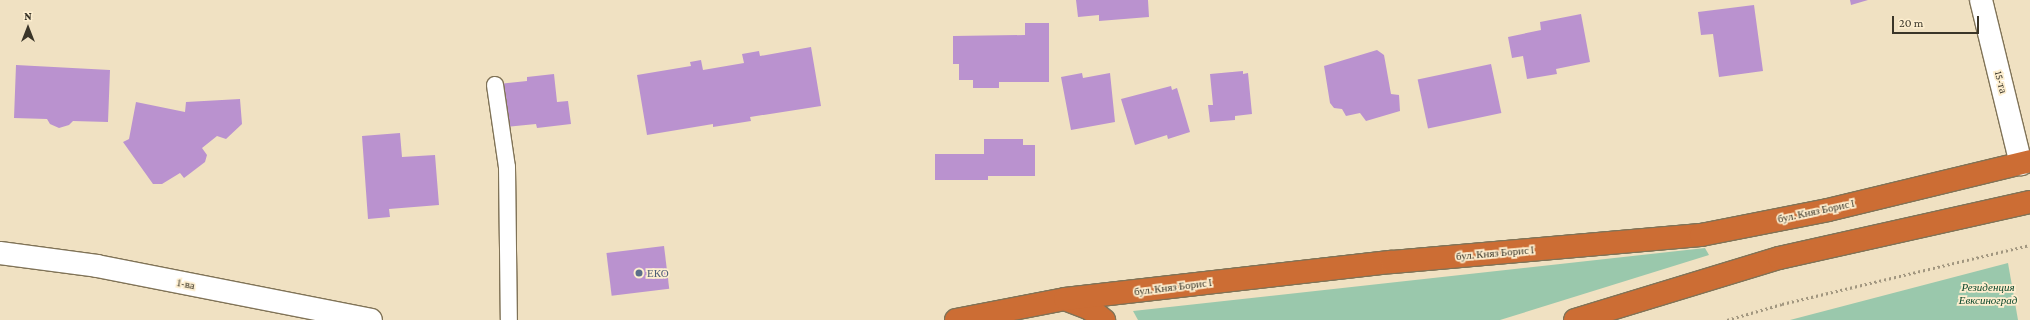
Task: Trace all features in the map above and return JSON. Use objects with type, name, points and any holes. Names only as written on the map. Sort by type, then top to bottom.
[{"type":"highway","name":"бул. Княз Борис I","points":[[956,320],[1065,300],[1392,262],[1701,235],[1828,210],[2025,163]]},
{"type":"highway","points":[[1575,320],[1779,258],[2030,202]]},
{"type":"highway","points":[[1065,300],[1090,309],[1104,320]]},
{"type":"street","name":"15-та","points":[[1981,0],[2025,163]]},
{"type":"street","name":"1-ва","points":[[0,253],[97,266],[371,320]]},
{"type":"lane","points":[[494,86],[507,167],[509,320]]},
{"type":"path","points":[[1727,320],[1782,304],[2030,245]]},
{"type":"green space","points":[[1705,248],[1709,255],[1500,320],[1138,320],[1133,311]]},
{"type":"green space","name":"Резиденция Евксиноград","points":[[2008,263],[2018,320],[1790,320]]},
{"type":"building","points":[[1076,0],[1148,0],[1149,17],[1099,21],[1099,15],[1078,17]]},
{"type":"building","points":[[1850,0],[1868,0],[1851,5]]},
{"type":"building","points":[[1754,5],[1763,71],[1719,77],[1713,34],[1701,35],[1698,12]]},
{"type":"building","points":[[1581,14],[1590,62],[1556,69],[1557,74],[1527,79],[1523,56],[1512,58],[1508,37],[1541,30],[1540,22]]},
{"type":"building","points":[[1025,23],[1049,23],[1049,82],[999,82],[999,88],[973,88],[973,80],[959,80],[959,64],[953,64],[953,36],[1025,35]]},
{"type":"building","points":[[811,47],[821,106],[750,117],[751,121],[713,127],[713,124],[647,135],[637,75],[691,66],[690,62],[701,60],[703,70],[744,63],[742,54],[759,51],[760,56]]},
{"type":"building","points":[[1377,50],[1384,55],[1391,94],[1399,95],[1400,111],[1366,121],[1360,113],[1346,116],[1342,109],[1334,108],[1330,103],[1324,66]]},
{"type":"building","points":[[1491,64],[1501,113],[1428,129],[1418,80]]},
{"type":"building","points":[[16,65],[110,70],[108,122],[73,121],[69,125],[59,128],[50,124],[47,119],[14,118]]},
{"type":"building","points":[[1243,71],[1243,74],[1248,73],[1252,114],[1235,116],[1235,120],[1210,122],[1208,105],[1213,105],[1210,74]]},
{"type":"building","points":[[1082,73],[1083,78],[1110,73],[1115,122],[1071,130],[1061,77]]},
{"type":"building","points":[[554,74],[557,102],[568,101],[571,124],[537,128],[536,124],[504,127],[499,84],[527,81],[527,77]]},
{"type":"building","points":[[1171,86],[1172,90],[1177,88],[1190,132],[1168,139],[1167,135],[1135,145],[1121,99]]},
{"type":"building","points":[[240,99],[242,124],[226,139],[217,136],[202,148],[207,155],[205,162],[184,178],[180,173],[162,184],[153,184],[123,142],[129,139],[136,102],[185,112],[186,102]]},
{"type":"building","points":[[400,133],[402,157],[435,155],[439,205],[389,209],[390,217],[368,219],[362,136]]},
{"type":"building","points":[[984,139],[1023,139],[1023,145],[1035,145],[1035,176],[988,176],[988,180],[935,180],[935,154],[984,154]]},
{"type":"building","points":[[664,246],[669,289],[612,296],[606,253]]},
{"type":"place","name":"ЕКО","points":[[639,273]]}]
